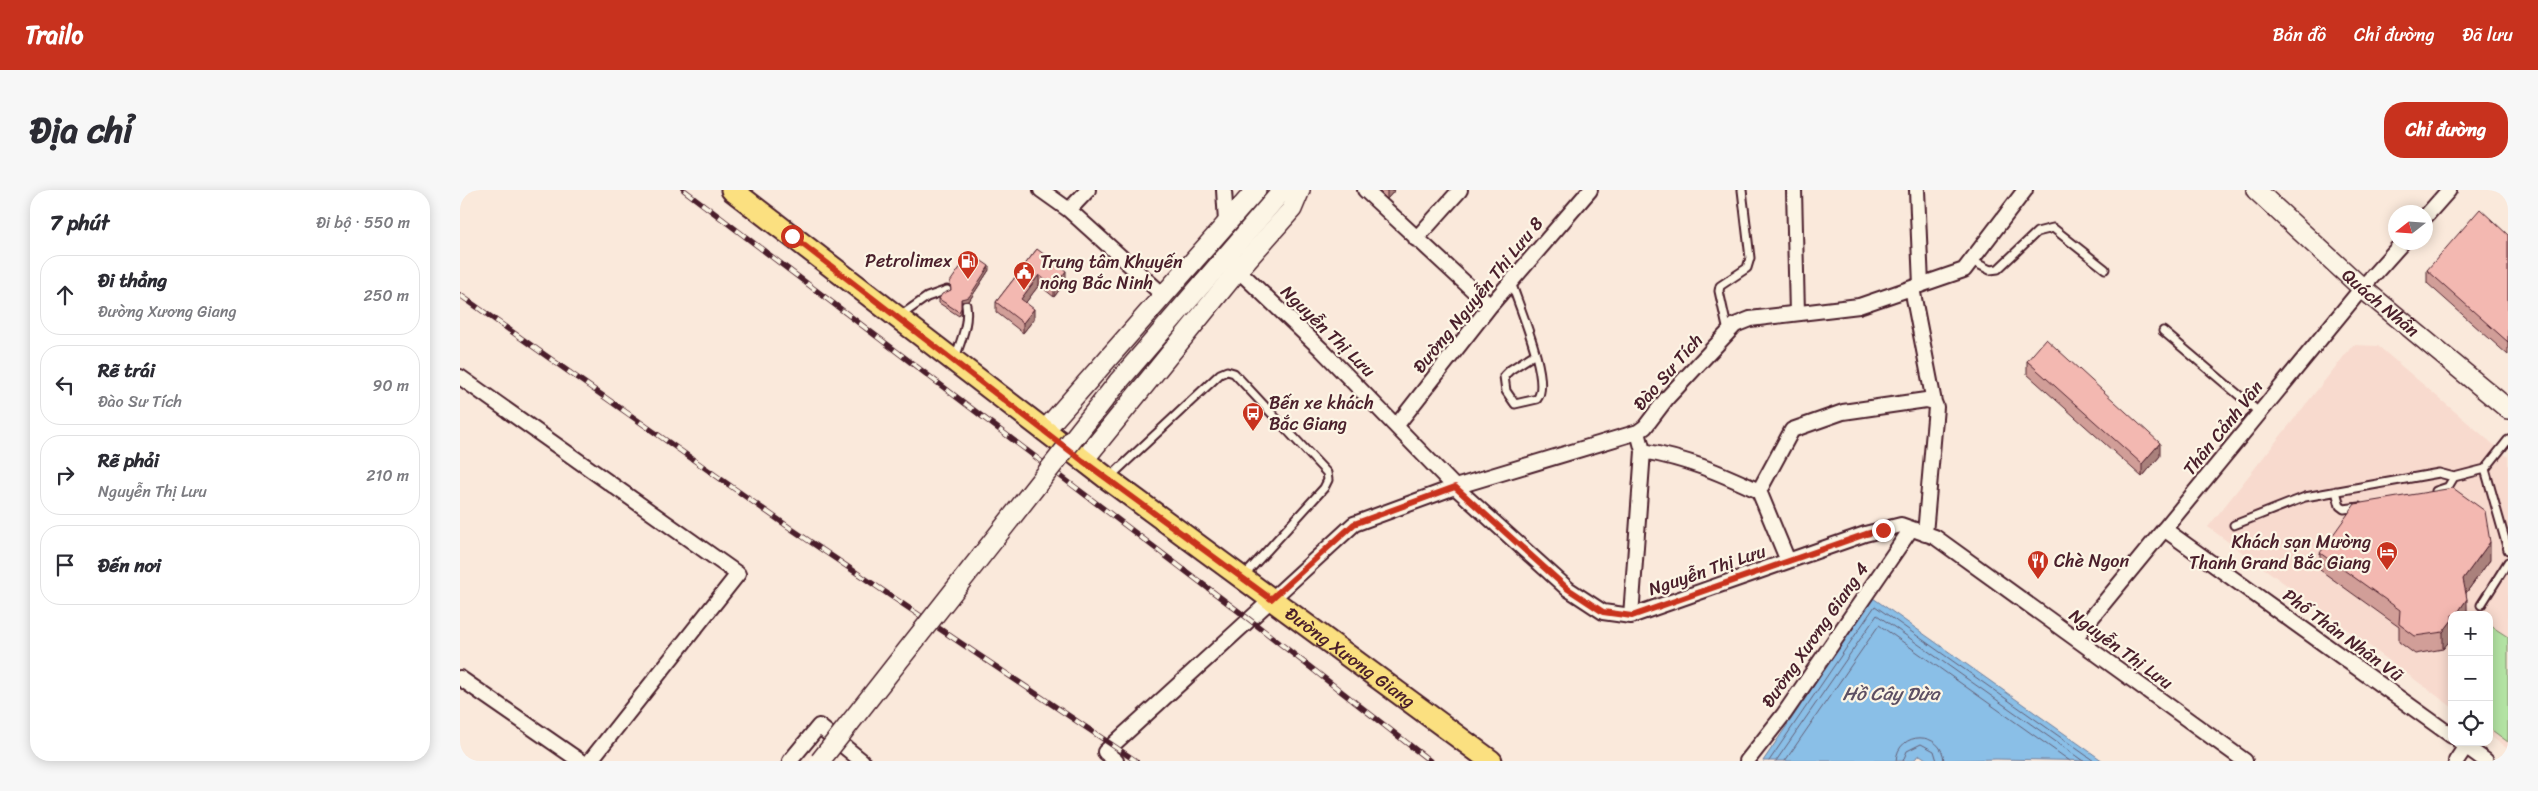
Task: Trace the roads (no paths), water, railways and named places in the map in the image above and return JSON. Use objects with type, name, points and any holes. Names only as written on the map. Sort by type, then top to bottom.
[{"type":"main road","name":"Đường Xương Giang","points":[[732,190],[1083,461],[1491,761]]},
{"type":"main road","points":[[1044,430],[1256,190]]},
{"type":"main road","points":[[820,761],[1118,382],[1283,190]]},
{"type":"main road","points":[[1083,461],[1238,270],[1292,209],[1300,190]]},
{"type":"main road","name":"Quách Nhẫn","points":[[2256,190],[2362,288],[2508,409]]},
{"type":"street","points":[[1041,190],[1069,210],[1163,296]]},
{"type":"street","points":[[1069,210],[1088,190]]},
{"type":"street","points":[[1224,190],[1226,222]]},
{"type":"street","points":[[1365,190],[1490,306]]},
{"type":"street","points":[[1416,239],[1460,190]]},
{"type":"street","name":"Đường Nguyễn Thị Lưu 8","points":[[1397,425],[1490,306],[1590,190]]},
{"type":"street","points":[[1794,190],[1797,313]]},
{"type":"street","points":[[1917,190],[1916,287],[1936,407],[1926,534]]},
{"type":"street","name":"Đào Sư Tích","points":[[1116,761],[1105,752],[1354,524],[1455,487],[1638,432],[1645,427],[1667,398],[1728,333],[1742,321],[1859,306],[1964,270],[2025,190]]},
{"type":"street","points":[[2433,208],[2449,190]]},
{"type":"street","name":"Thân Cảnh Vân","points":[[2075,638],[2362,288],[2396,250]]},
{"type":"street","name":"Nguyễn Thị Lưu","points":[[1238,270],[1397,425],[1455,487],[1568,589],[1603,612],[1632,616],[1866,534],[1901,526],[1935,537],[2245,761]]},
{"type":"street","points":[[461,380],[738,574],[590,761]]},
{"type":"street","points":[[1759,491],[1786,437],[1802,425],[1844,412],[1926,400],[1934,402]]},
{"type":"street","points":[[1632,616],[1643,451],[1638,432]]},
{"type":"street","points":[[1643,451],[1673,456],[1704,465],[1759,491],[1788,561]]},
{"type":"street","name":"Đường Xương Giang 4","points":[[1747,761],[1784,714],[1911,529]]},
{"type":"street","name":"Phố Thân Nhân Vũ","points":[[2164,529],[2448,733]]},
{"type":"street","points":[[460,678],[580,761]]},
{"type":"street","points":[[790,761],[819,726],[852,758]]},
{"type":"street","points":[[2456,761],[2462,746]]},
{"type":"street","points":[[2466,746],[2486,761]]},
{"type":"lane","points":[[1728,333],[1719,291],[1720,286],[1747,268],[1750,258],[1742,190]]},
{"type":"lane","points":[[1972,261],[1990,270],[1998,268],[2037,232],[2053,228],[2105,269]]},
{"type":"lane","points":[[1511,282],[1535,354],[1540,370],[1542,386],[1540,396],[1531,401],[1515,404],[1506,391],[1504,376],[1535,354]]},
{"type":"lane","points":[[897,318],[927,297],[947,290]]},
{"type":"lane","points":[[954,361],[966,327],[968,315],[966,305]]},
{"type":"lane","points":[[2163,331],[2260,413]]},
{"type":"lane","points":[[1108,479],[1220,374],[1227,371],[1234,373],[1326,473],[1328,480],[1324,488],[1242,577]]},
{"type":"lane","points":[[2234,525],[2305,497],[2439,473],[2454,477],[2485,469],[2508,440]]},
{"type":"lane","points":[[2485,469],[2508,550]]},
{"type":"lane","points":[[2425,494],[2448,487],[2454,477]]},
{"type":"lane","points":[[2336,491],[2338,503],[2344,509],[2370,505]]},
{"type":"lane","points":[[2481,605],[2508,562]]},
{"type":"water","name":"Hồ Cây Dừa","points":[[1873,598],[2103,761],[1996,759],[1929,761],[1920,755],[1912,761],[1763,761]]},
{"type":"railway","points":[[684,190],[1250,620],[1430,761]]},
{"type":"railway","points":[[460,295],[793,530],[1136,761]]},
{"type":"place","name":"Petrolimex","points":[[968,280]]},
{"type":"place","name":"Trung tâm Khuyến nông Bắc Ninh","points":[[1024,291]]},
{"type":"place","name":"Bến xe khách Bắc Giang","points":[[1253,432]]},
{"type":"place","name":"Khách sạn Mường Thanh Grand Bắc Giang","points":[[2387,571]]},
{"type":"place","name":"Chè Ngon","points":[[2038,580]]}]
